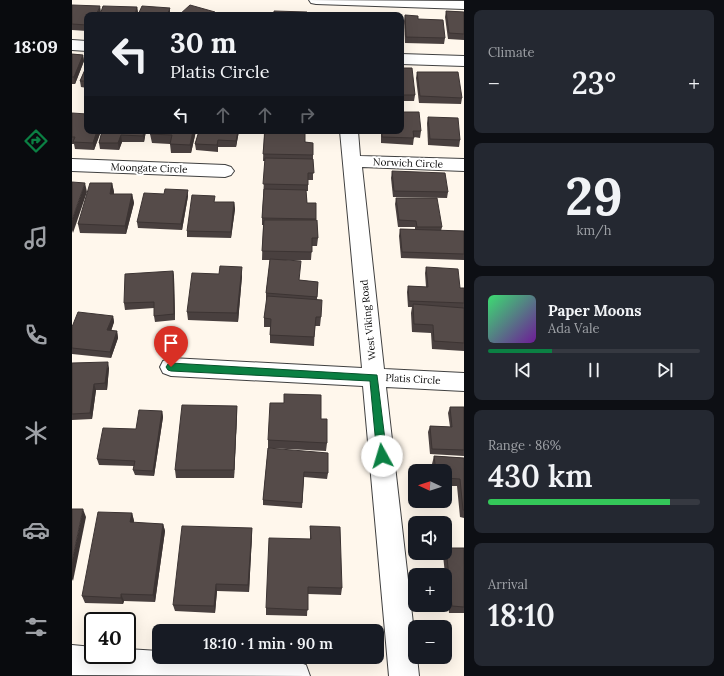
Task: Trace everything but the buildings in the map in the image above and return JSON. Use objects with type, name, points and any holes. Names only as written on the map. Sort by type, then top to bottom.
[{"type":"street","points":[[316,0],[464,5]]},
{"type":"street","points":[[334,1],[336,12]]},
{"type":"street","points":[[72,45],[84,46]]},
{"type":"street","points":[[404,59],[464,61]]},
{"type":"street","name":"West Viking Road","points":[[349,134],[404,676]]},
{"type":"street","name":"Norwich Circle","points":[[352,161],[464,165]]},
{"type":"street","name":"Moongate Circle","points":[[72,165],[225,171]]},
{"type":"street","name":"Platis Circle","points":[[171,367],[464,382]]},
{"type":"street","points":[[72,660],[295,676]]},
{"type":"route","points":[[171,367],[374,377],[382,456]]}]
